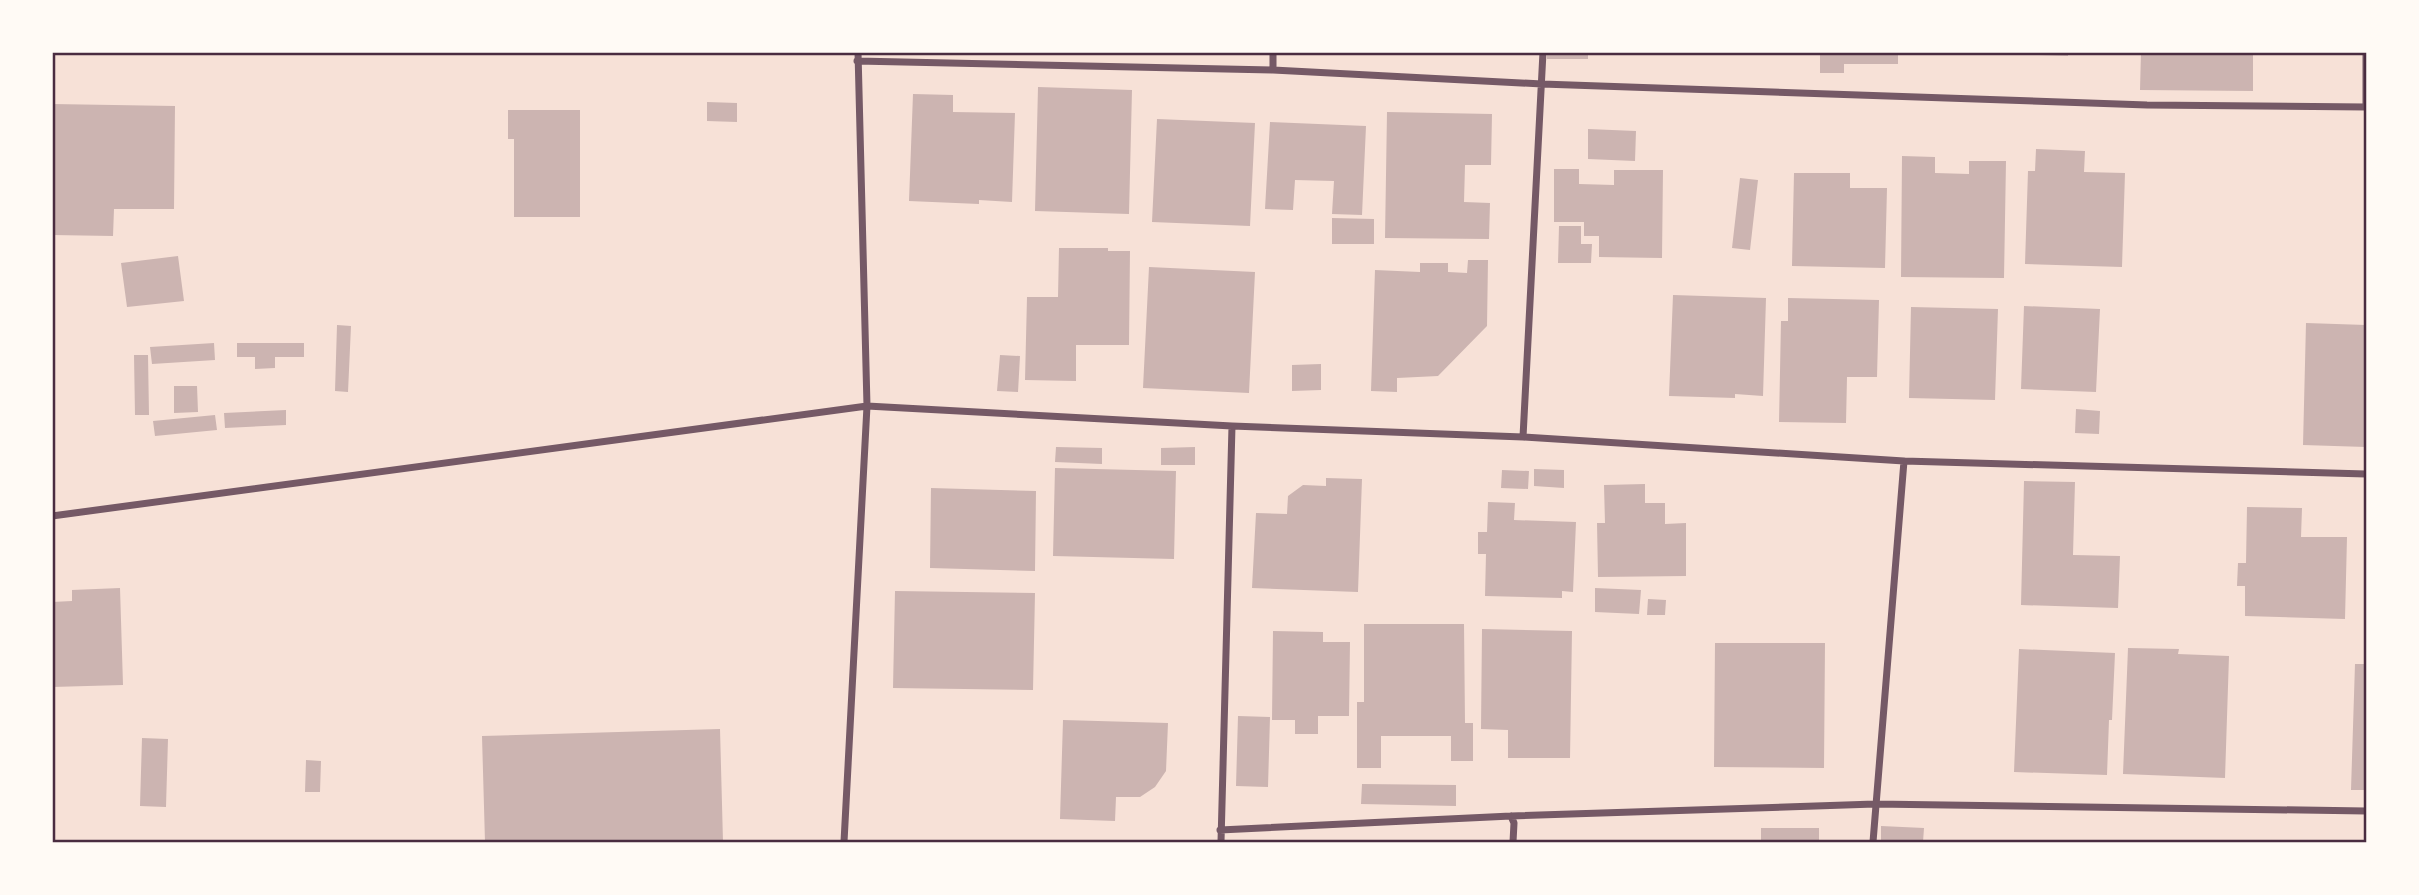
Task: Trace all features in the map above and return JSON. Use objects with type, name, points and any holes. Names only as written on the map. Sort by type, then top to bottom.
[{"type":"street","points":[[1273,52],[1273,70]]},
{"type":"street","points":[[1523,437],[1544,52]]},
{"type":"street","points":[[844,842],[867,406],[857,57],[1273,70],[1542,85],[2147,105],[2366,107],[2367,52]]},
{"type":"street","points":[[52,516],[867,406],[1232,426],[1523,437],[1904,460],[2367,474]]},
{"type":"street","points":[[1221,842],[1232,426]]},
{"type":"street","points":[[1873,842],[1904,460]]},
{"type":"street","points":[[1220,830],[1511,816],[1875,804],[2367,811]]},
{"type":"street","points":[[1511,816],[1514,823],[1513,842]]},
{"type":"building","points":[[1547,52],[1588,52],[1588,59],[1547,59]]},
{"type":"building","points":[[1820,52],[1898,52],[1898,64],[1844,64],[1844,73],[1820,73]]},
{"type":"building","points":[[2039,52],[2068,52],[2068,56],[2039,55]]},
{"type":"building","points":[[2141,52],[2253,52],[2253,91],[2140,90]]},
{"type":"building","points":[[1038,87],[1132,90],[1129,214],[1035,211]]},
{"type":"building","points":[[913,94],[953,95],[953,112],[1015,113],[1012,202],[979,200],[979,204],[909,201]]},
{"type":"building","points":[[707,102],[737,103],[737,122],[707,121]]},
{"type":"building","points":[[52,104],[175,106],[174,209],[114,209],[113,236],[52,235]]},
{"type":"building","points":[[508,110],[580,110],[580,217],[514,217],[514,139],[508,139]]},
{"type":"building","points":[[1387,112],[1492,114],[1491,165],[1465,165],[1464,202],[1490,203],[1489,239],[1385,238]]},
{"type":"building","points":[[1157,119],[1255,123],[1250,226],[1152,222]]},
{"type":"building","points":[[1270,122],[1366,126],[1362,215],[1332,214],[1334,181],[1295,180],[1293,210],[1265,209]]},
{"type":"building","points":[[1588,129],[1636,131],[1635,161],[1588,159]]},
{"type":"building","points":[[2036,149],[2085,151],[2084,172],[2125,173],[2122,267],[2025,264],[2028,171],[2035,171]]},
{"type":"building","points":[[1902,156],[1935,157],[1935,173],[1969,174],[1969,161],[2006,161],[2004,278],[1901,277]]},
{"type":"building","points":[[1554,169],[1579,169],[1579,184],[1614,185],[1614,170],[1663,170],[1662,258],[1599,257],[1599,236],[1584,236],[1584,222],[1554,222]]},
{"type":"building","points":[[1794,173],[1850,173],[1850,188],[1887,188],[1885,268],[1792,266]]},
{"type":"building","points":[[1740,178],[1758,180],[1750,250],[1732,248]]},
{"type":"building","points":[[1332,218],[1374,219],[1374,244],[1332,244]]},
{"type":"building","points":[[1559,226],[1581,226],[1581,244],[1592,244],[1591,263],[1558,263]]},
{"type":"building","points":[[1059,248],[1130,251],[1129,345],[1076,345],[1076,381],[1025,380],[1027,297],[1058,297]]},
{"type":"building","points":[[178,256],[184,301],[127,307],[121,263]]},
{"type":"building","points":[[1468,260],[1488,260],[1487,326],[1438,376],[1397,378],[1397,392],[1371,391],[1375,270],[1420,272],[1420,263],[1448,263],[1448,272],[1467,273]]},
{"type":"building","points":[[1149,267],[1255,272],[1249,393],[1143,388]]},
{"type":"building","points":[[1673,295],[1766,298],[1763,396],[1669,396]]},
{"type":"building","points":[[1788,298],[1879,300],[1877,377],[1847,377],[1846,423],[1779,422],[1781,321],[1788,321]]},
{"type":"building","points":[[2024,306],[2100,309],[2096,392],[2021,389]]},
{"type":"building","points":[[1911,307],[1998,309],[1995,400],[1909,398]]},
{"type":"building","points":[[2306,323],[2366,325],[2366,447],[2303,445]]},
{"type":"building","points":[[337,325],[351,326],[348,392],[335,391]]},
{"type":"building","points":[[214,343],[215,360],[152,364],[150,347]]},
{"type":"building","points":[[237,343],[304,343],[304,357],[275,357],[275,368],[255,369],[255,357],[237,357]]},
{"type":"building","points":[[134,355],[148,355],[149,415],[135,415]]},
{"type":"building","points":[[1000,355],[1020,356],[1018,392],[997,391]]},
{"type":"building","points":[[1321,364],[1321,390],[1292,391],[1292,365]]},
{"type":"building","points":[[174,386],[197,386],[198,412],[174,413]]},
{"type":"building","points":[[2076,409],[2100,411],[2099,434],[2075,433]]},
{"type":"building","points":[[286,410],[286,425],[225,428],[224,413]]},
{"type":"building","points":[[215,415],[217,430],[155,436],[153,421]]},
{"type":"building","points":[[1056,447],[1102,448],[1102,464],[1055,462]]},
{"type":"building","points":[[1195,447],[1195,465],[1161,465],[1161,448]]},
{"type":"building","points":[[1055,468],[1176,471],[1174,559],[1053,556]]},
{"type":"building","points":[[1534,469],[1564,470],[1564,488],[1534,486]]},
{"type":"building","points":[[1502,470],[1529,471],[1528,489],[1501,488]]},
{"type":"building","points":[[1326,478],[1362,479],[1358,592],[1252,588],[1256,513],[1287,514],[1288,496],[1303,485],[1326,486]]},
{"type":"building","points":[[2024,481],[2075,482],[2073,555],[2120,556],[2118,608],[2021,605]]},
{"type":"building","points":[[1645,484],[1645,503],[1665,503],[1665,524],[1686,523],[1686,576],[1598,577],[1597,523],[1605,523],[1604,485]]},
{"type":"building","points":[[931,488],[1036,491],[1035,571],[930,568]]},
{"type":"building","points":[[1488,502],[1515,503],[1514,520],[1576,522],[1573,592],[1562,591],[1562,598],[1485,596],[1486,554],[1478,554],[1478,532],[1487,532]]},
{"type":"building","points":[[2247,507],[2302,508],[2301,537],[2347,537],[2345,619],[2245,616],[2245,586],[2237,586],[2238,563],[2246,563]]},
{"type":"building","points":[[120,588],[123,685],[52,687],[52,602],[72,601],[72,590]]},
{"type":"building","points":[[1595,588],[1641,590],[1639,614],[1595,612]]},
{"type":"building","points":[[895,591],[1035,593],[1033,690],[893,688]]},
{"type":"building","points":[[1648,599],[1666,600],[1665,615],[1647,615]]},
{"type":"building","points":[[1364,624],[1464,624],[1465,723],[1473,723],[1473,761],[1451,761],[1451,736],[1381,736],[1381,768],[1357,768],[1357,702],[1364,702]]},
{"type":"building","points":[[1482,629],[1572,631],[1570,758],[1508,758],[1508,730],[1481,729]]},
{"type":"building","points":[[1273,631],[1323,632],[1323,642],[1350,642],[1349,716],[1318,716],[1318,734],[1295,734],[1295,720],[1272,720]]},
{"type":"building","points":[[1715,643],[1825,643],[1824,768],[1714,767]]},
{"type":"building","points":[[2128,648],[2179,649],[2178,654],[2229,656],[2225,778],[2123,774]]},
{"type":"building","points":[[2019,649],[2115,653],[2107,775],[2014,772]]},
{"type":"building","points":[[2355,664],[2366,664],[2366,790],[2351,790]]},
{"type":"building","points":[[1238,716],[1270,717],[1268,787],[1236,786]]},
{"type":"building","points":[[1063,720],[1168,723],[1166,771],[1155,787],[1140,797],[1116,797],[1115,821],[1060,819]]},
{"type":"building","points":[[720,729],[723,842],[485,842],[482,736]]},
{"type":"building","points":[[142,738],[168,739],[166,807],[140,806]]},
{"type":"building","points":[[306,760],[321,761],[320,792],[305,792]]},
{"type":"building","points":[[1362,784],[1456,785],[1456,806],[1361,804]]},
{"type":"building","points":[[1881,826],[1924,828],[1923,842],[1881,842]]},
{"type":"building","points":[[1761,828],[1819,828],[1819,842],[1761,842]]},
{"type":"building","points":[[911,840],[911,842],[887,842]]}]
